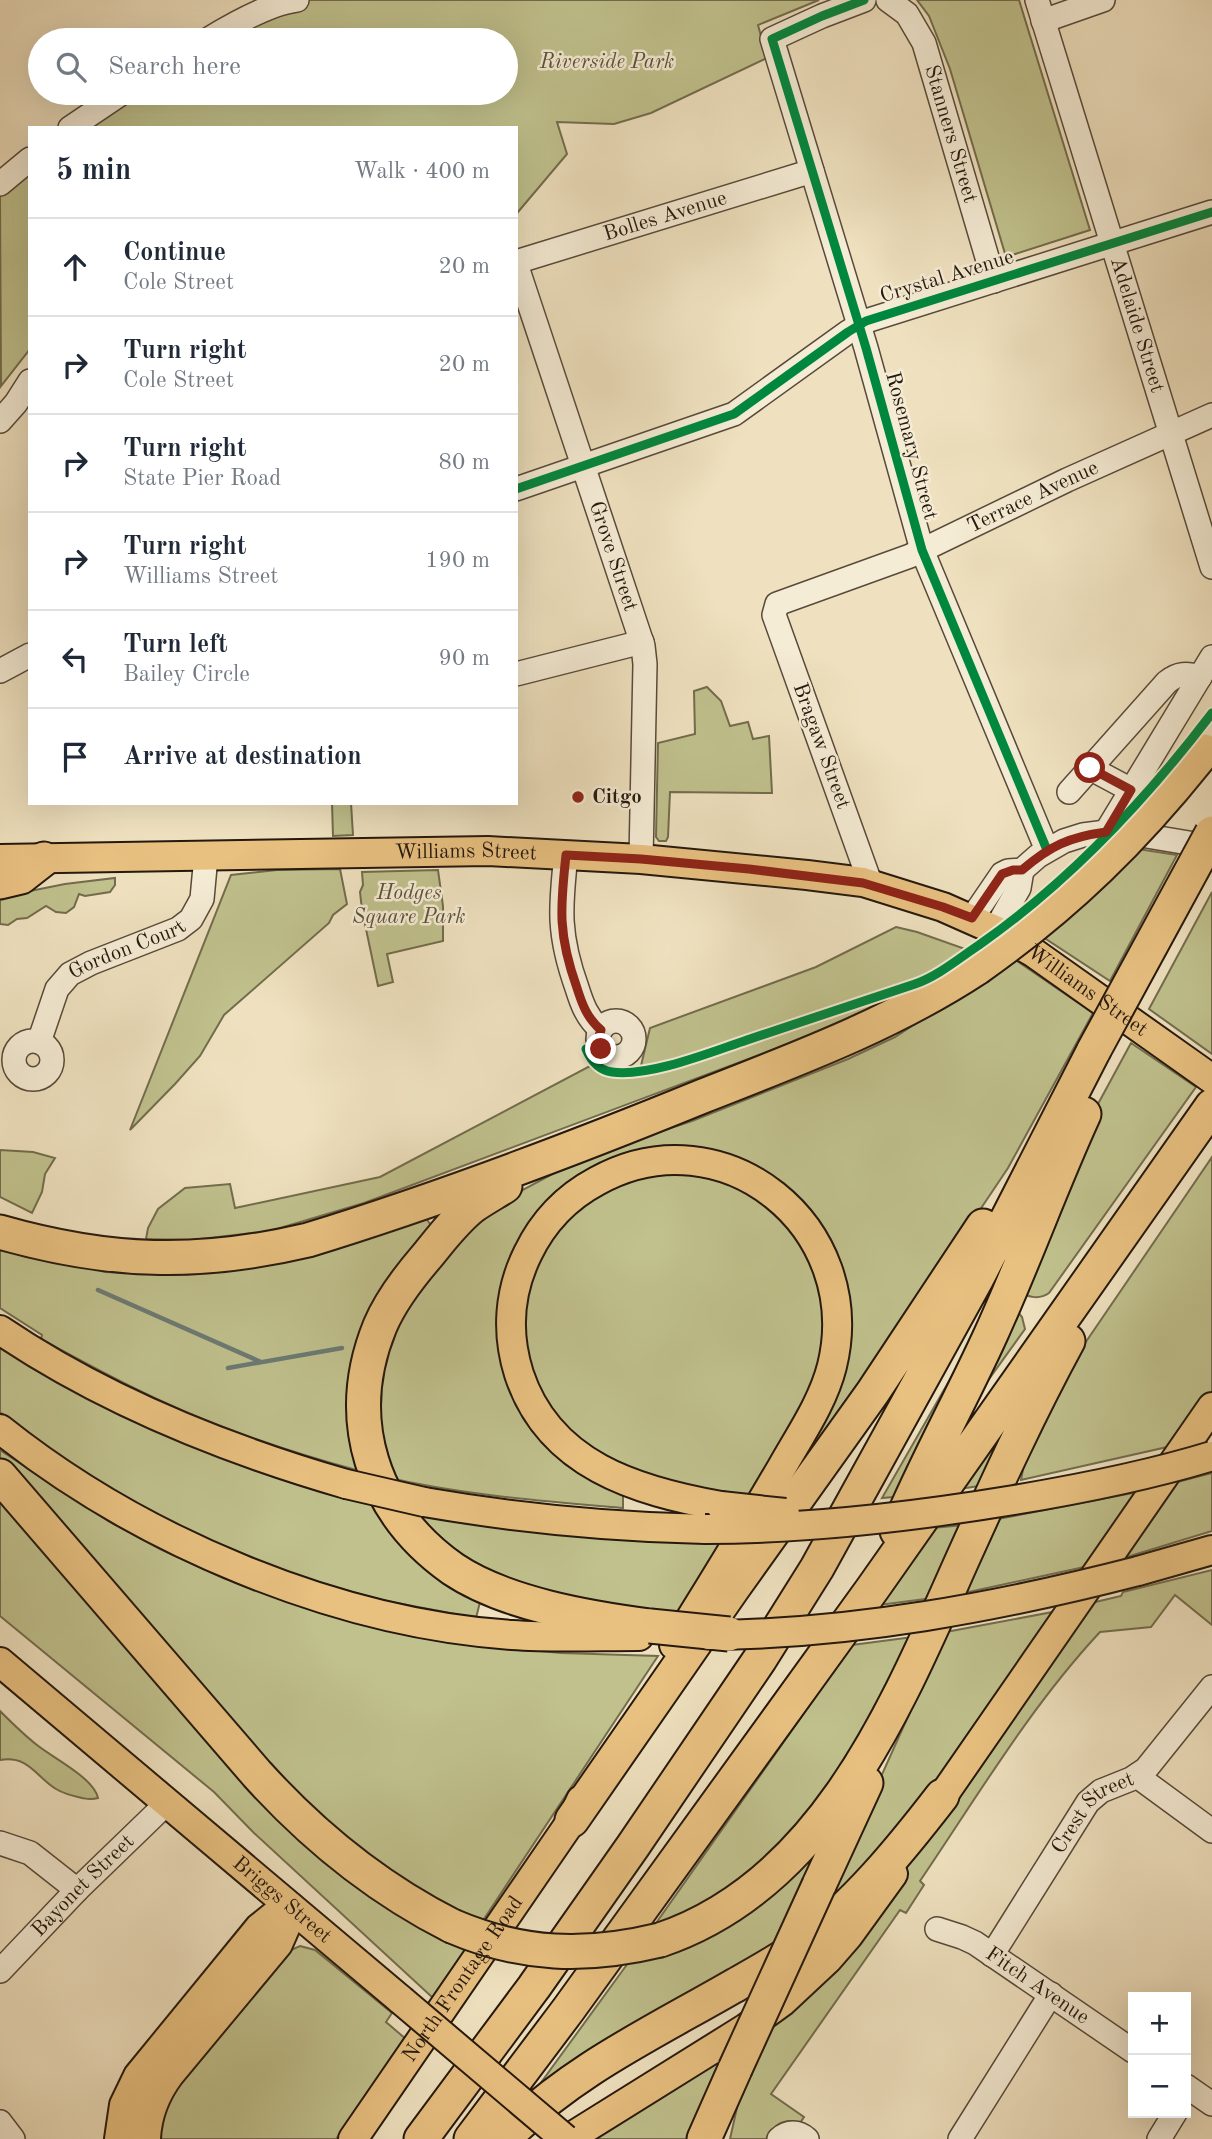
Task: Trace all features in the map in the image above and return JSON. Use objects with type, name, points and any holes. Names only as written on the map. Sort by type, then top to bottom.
[{"type":"highway","points":[[0,1232],[82,1251],[117,1256],[217,1257],[271,1248],[335,1232],[548,1158],[852,1037],[924,1001],[977,968],[1043,919],[1105,864],[1161,804],[1212,741]]},
{"type":"highway","points":[[873,1588],[914,1489],[992,1331],[1066,1153],[1102,1055],[1212,833]]},
{"type":"highway","points":[[0,882],[21,877],[44,859]]},
{"type":"highway","points":[[572,1820],[873,1392],[975,1239],[1037,1135],[1063,1108],[1102,1055],[1212,870]]},
{"type":"highway","points":[[421,2139],[596,1899],[781,1626],[817,1568],[977,1278],[1063,1108]]},
{"type":"highway","points":[[471,2139],[568,2010],[873,1588],[1206,1114]]},
{"type":"highway","points":[[704,2139],[883,1746],[906,1683],[1004,1466],[1101,1282],[1178,1155]]},
{"type":"highway","points":[[548,1158],[472,1207],[444,1233],[397,1294],[380,1325],[367,1374],[364,1417],[366,1443],[375,1473],[408,1527],[430,1550],[454,1569],[502,1592],[647,1631],[729,1634]]},
{"type":"highway","points":[[0,1218],[82,1251]]},
{"type":"highway","points":[[0,1476],[296,1816],[332,1848],[398,1896],[452,1926],[504,1944],[566,1953],[617,1949],[660,1940],[693,1927],[724,1910],[760,1885],[812,1832],[850,1779],[906,1683]]},
{"type":"highway","points":[[504,2139],[521,2121],[600,2063],[799,1946],[871,1880],[942,1796]]},
{"type":"highway","points":[[719,2139],[720,2102]]},
{"type":"main road","name":"Williams Street","points":[[0,859],[488,850],[641,859],[804,874],[871,885],[943,907],[983,924],[1034,953],[1212,1079]]},
{"type":"main road","name":"North Frontage Road","points":[[353,2139],[572,1820],[607,1752],[733,1550],[816,1407],[832,1369],[838,1333],[834,1291],[821,1251],[802,1223],[777,1196],[747,1178],[702,1162],[671,1161],[624,1168],[573,1196],[547,1222],[532,1244],[518,1276],[511,1306],[512,1337],[523,1387],[544,1423],[560,1442],[578,1457],[605,1472],[667,1494],[721,1506],[792,1514],[886,1518]]},
{"type":"main road","points":[[0,1330],[80,1378],[180,1426],[255,1455],[346,1484],[424,1502],[559,1521],[705,1529],[792,1527],[886,1518],[1045,1495],[1153,1472],[1212,1456]]},
{"type":"main road","points":[[567,2139],[746,2028],[800,1986],[828,1959],[868,1910],[942,1796],[1212,1407]]},
{"type":"main road","points":[[0,1429],[56,1471],[132,1518],[205,1554],[306,1592],[387,1615],[470,1630],[536,1636],[647,1631]]},
{"type":"main road","points":[[729,1634],[839,1626],[937,1614],[1008,1601],[1138,1571],[1212,1550]]},
{"type":"main road","name":"Briggs Street","points":[[0,1662],[567,2139]]},
{"type":"main road","points":[[119,2139],[124,2105],[144,2067],[259,1928],[280,1911],[290,1907],[289,1919],[278,1944],[158,2091],[149,2115],[146,2139]]},
{"type":"street","points":[[228,28],[281,4],[297,0]]},
{"type":"street","name":"Rosemary Street","points":[[864,0],[772,39],[859,325],[922,550],[1047,850]]},
{"type":"street","name":"Stanners Street","points":[[888,0],[907,14],[924,43],[994,281]]},
{"type":"street","points":[[1040,10],[1102,0]]},
{"type":"street","name":"Adelaide Street","points":[[1040,10],[1212,567]]},
{"type":"street","points":[[73,126],[104,105]]},
{"type":"street","points":[[0,184],[28,161]]},
{"type":"street","name":"Bolles Avenue","points":[[518,262],[812,171]]},
{"type":"street","name":"Crystal Avenue","points":[[518,488],[738,412],[859,325],[873,319],[1212,212]]},
{"type":"street","name":"Grove Street","points":[[518,269],[642,642],[645,664],[641,859]]},
{"type":"street","points":[[0,421],[28,384]]},
{"type":"street","name":"Terrace Avenue","points":[[775,607],[780,602],[922,550],[1067,480],[1212,415]]},
{"type":"street","name":"Bragaw Street","points":[[775,607],[774,615],[871,885]]},
{"type":"street","points":[[518,673],[642,642]]},
{"type":"street","points":[[0,671],[28,656]]},
{"type":"street","points":[[1106,832],[1212,657]]},
{"type":"street","points":[[1069,792],[1167,682],[1184,674],[1200,677]]},
{"type":"street","points":[[1090,768],[1131,790]]},
{"type":"street","points":[[983,924],[1019,888],[1022,870],[1047,850],[1073,838],[1106,832],[1129,833],[1212,847]]},
{"type":"street","points":[[566,855],[561,910],[562,938],[583,1007],[601,1030]]},
{"type":"street","name":"Gordon Court","points":[[39,1042],[57,989],[70,974],[178,929],[188,922],[202,899],[206,856]]},
{"type":"street","name":"Crest Street","points":[[992,1955],[1088,1802],[1101,1791],[1137,1776],[1153,1762],[1212,1687]]},
{"type":"street","points":[[1137,1776],[1212,1831]]},
{"type":"street","name":"Bayonet Street","points":[[0,1970],[167,1803]]},
{"type":"street","points":[[0,1843],[30,1853],[78,1890]]},
{"type":"street","name":"Fitch Avenue","points":[[937,1929],[962,1937],[992,1955],[1128,2048]]},
{"type":"street","points":[[960,2139],[1051,1994]]},
{"type":"street","points":[[1191,2093],[1212,2104]]},
{"type":"street","points":[[1159,2139],[1172,2118]]},
{"type":"street","points":[[0,2122],[13,2139]]},
{"type":"street","points":[[779,2139],[794,2132],[807,2139]]},
{"type":"green space","name":"Riverside Park","points":[[297,0],[819,0],[758,25],[767,58],[651,113],[614,124],[557,122],[567,154],[518,212],[518,126],[84,126],[115,105],[518,105],[518,28],[251,28],[296,8]]},
{"type":"green space","points":[[917,0],[1019,0],[1090,230],[1006,257],[950,69],[929,16]]},
{"type":"green space","points":[[28,169],[28,352],[1,386],[0,197],[5,187]]},
{"type":"green space","points":[[707,687],[721,701],[730,726],[748,722],[753,739],[769,736],[772,793],[670,792],[668,837],[666,841],[659,841],[656,837],[658,743],[695,734],[694,691]]},
{"type":"green space","points":[[332,805],[351,805],[353,835],[333,836]]},
{"type":"green space","points":[[1138,849],[1177,855],[1110,981],[1043,937]]},
{"type":"green space","points":[[340,869],[347,904],[224,1015],[200,1056],[130,1130],[231,875],[277,870]]},
{"type":"green space","name":"Hodges Square Park","points":[[438,870],[443,906],[443,941],[387,954],[393,982],[378,986],[362,910],[362,872]]},
{"type":"green space","points":[[115,878],[115,885],[110,892],[85,896],[79,894],[74,907],[66,913],[56,912],[46,906],[27,918],[17,919],[8,925],[0,924],[0,897],[65,884]]},
{"type":"green space","points":[[1212,892],[1212,1054],[1149,1009]]},
{"type":"green space","points":[[896,927],[968,950],[960,956],[962,958],[907,993],[812,1035],[364,1203],[270,1231],[192,1240],[146,1239],[148,1228],[158,1209],[185,1188],[230,1184],[235,1208],[380,1177],[590,1066],[607,1075],[639,1074],[650,1028],[816,967]]},
{"type":"green space","points":[[1014,959],[1093,1013],[1008,1168],[892,1341],[816,1443],[807,1439],[828,1400],[834,1255],[709,1153],[550,1204],[506,1360],[623,1490],[623,1508],[471,1493],[381,1476],[372,1383],[424,1270],[506,1199],[607,1149],[692,1121],[848,1059],[895,1037]]},
{"type":"green space","points":[[1131,1043],[1196,1087],[1049,1293],[1031,1297],[1020,1293],[1013,1261]]},
{"type":"green space","points":[[0,1150],[33,1152],[55,1158],[45,1174],[42,1192],[32,1213],[0,1197]]},
{"type":"green space","points":[[1212,1157],[1212,1392],[1176,1445],[1021,1480],[1026,1454],[1079,1352]]},
{"type":"green space","points":[[693,1167],[781,1208],[828,1294],[820,1384],[753,1499],[682,1487],[602,1459],[549,1413],[524,1356],[521,1315],[538,1252],[598,1187]]},
{"type":"green space","points":[[422,1213],[436,1232],[397,1273],[360,1471],[259,1440],[179,1409],[109,1376],[41,1339],[42,1335],[0,1308],[0,1244],[105,1272],[175,1275],[261,1265]]},
{"type":"green space","points":[[1017,1311],[1022,1317],[1025,1329],[905,1496],[882,1498],[988,1313]]},
{"type":"green space","points":[[0,1344],[168,1436],[251,1468],[380,1505],[482,1594],[476,1618],[381,1600],[262,1563],[122,1497],[63,1461],[0,1412]]},
{"type":"green space","points":[[989,1447],[998,1452],[985,1485],[960,1489]]},
{"type":"green space","points":[[0,1450],[108,1521],[160,1549],[223,1578],[327,1615],[475,1645],[561,1653],[658,1656],[478,1928],[322,1829],[20,1486],[0,1460]]},
{"type":"green space","points":[[1212,1473],[1212,1531],[1117,1560],[1166,1485]]},
{"type":"green space","points":[[1138,1492],[1089,1566],[964,1593],[998,1519]]},
{"type":"green space","points":[[0,1494],[223,1754],[468,1946],[433,1998],[254,1833],[214,1792],[0,1616]]},
{"type":"green space","points":[[407,1511],[730,1541],[684,1619],[570,1602],[471,1568]]},
{"type":"green space","points":[[965,1525],[933,1598],[879,1605],[932,1528]]},
{"type":"green space","points":[[1212,1570],[1212,1625],[1175,1595],[1151,1627],[1100,1632],[1075,1661],[1027,1722],[984,1785],[920,1881],[924,1885],[906,1913],[900,1910],[771,2094],[804,2117],[800,2123],[784,2122],[772,2130],[766,2139],[730,2139],[740,2094],[772,2016],[903,1872],[1083,1605]]},
{"type":"green space","points":[[1058,1611],[922,1803],[819,1923],[862,1819],[946,1632]]},
{"type":"green space","points":[[913,1637],[851,1763],[743,1890],[654,1926],[852,1645]]},
{"type":"green space","points":[[0,1711],[32,1741],[89,1783],[98,1798],[88,1799],[65,1794],[25,1764],[10,1759],[0,1760]]},
{"type":"green space","points":[[842,1812],[780,1953],[537,2088],[631,1959],[709,1935],[742,1917],[780,1886]]},
{"type":"green space","points":[[300,1946],[315,1950],[392,2013],[386,2022],[407,2040],[336,2139],[158,2139],[164,2103],[284,1953]]},
{"type":"green space","points":[[740,2042],[696,2139],[596,2139],[589,2132]]},
{"type":"waterway","points":[[98,1290],[261,1362]]},
{"type":"waterway","points":[[228,1368],[342,1348]]},
{"type":"cycle path","points":[[864,0],[772,39],[866,348],[922,550],[1047,850]]},
{"type":"cycle path","points":[[518,488],[734,414],[866,321],[1212,212]]},
{"type":"cycle path","points":[[586,1049],[596,1064],[607,1071],[644,1071],[698,1057],[932,976],[1012,921],[1075,867],[1160,778],[1212,713]]},
{"type":"place","name":"Citgo","points":[[578,797]]},
{"type":"route","points":[[601,1049],[598,1039],[601,1030],[583,1007],[562,938],[561,910],[566,855],[749,869],[863,883],[972,918],[987,892],[1002,874],[1022,870],[1038,856],[1064,841],[1106,832],[1131,790],[1090,768]]}]
